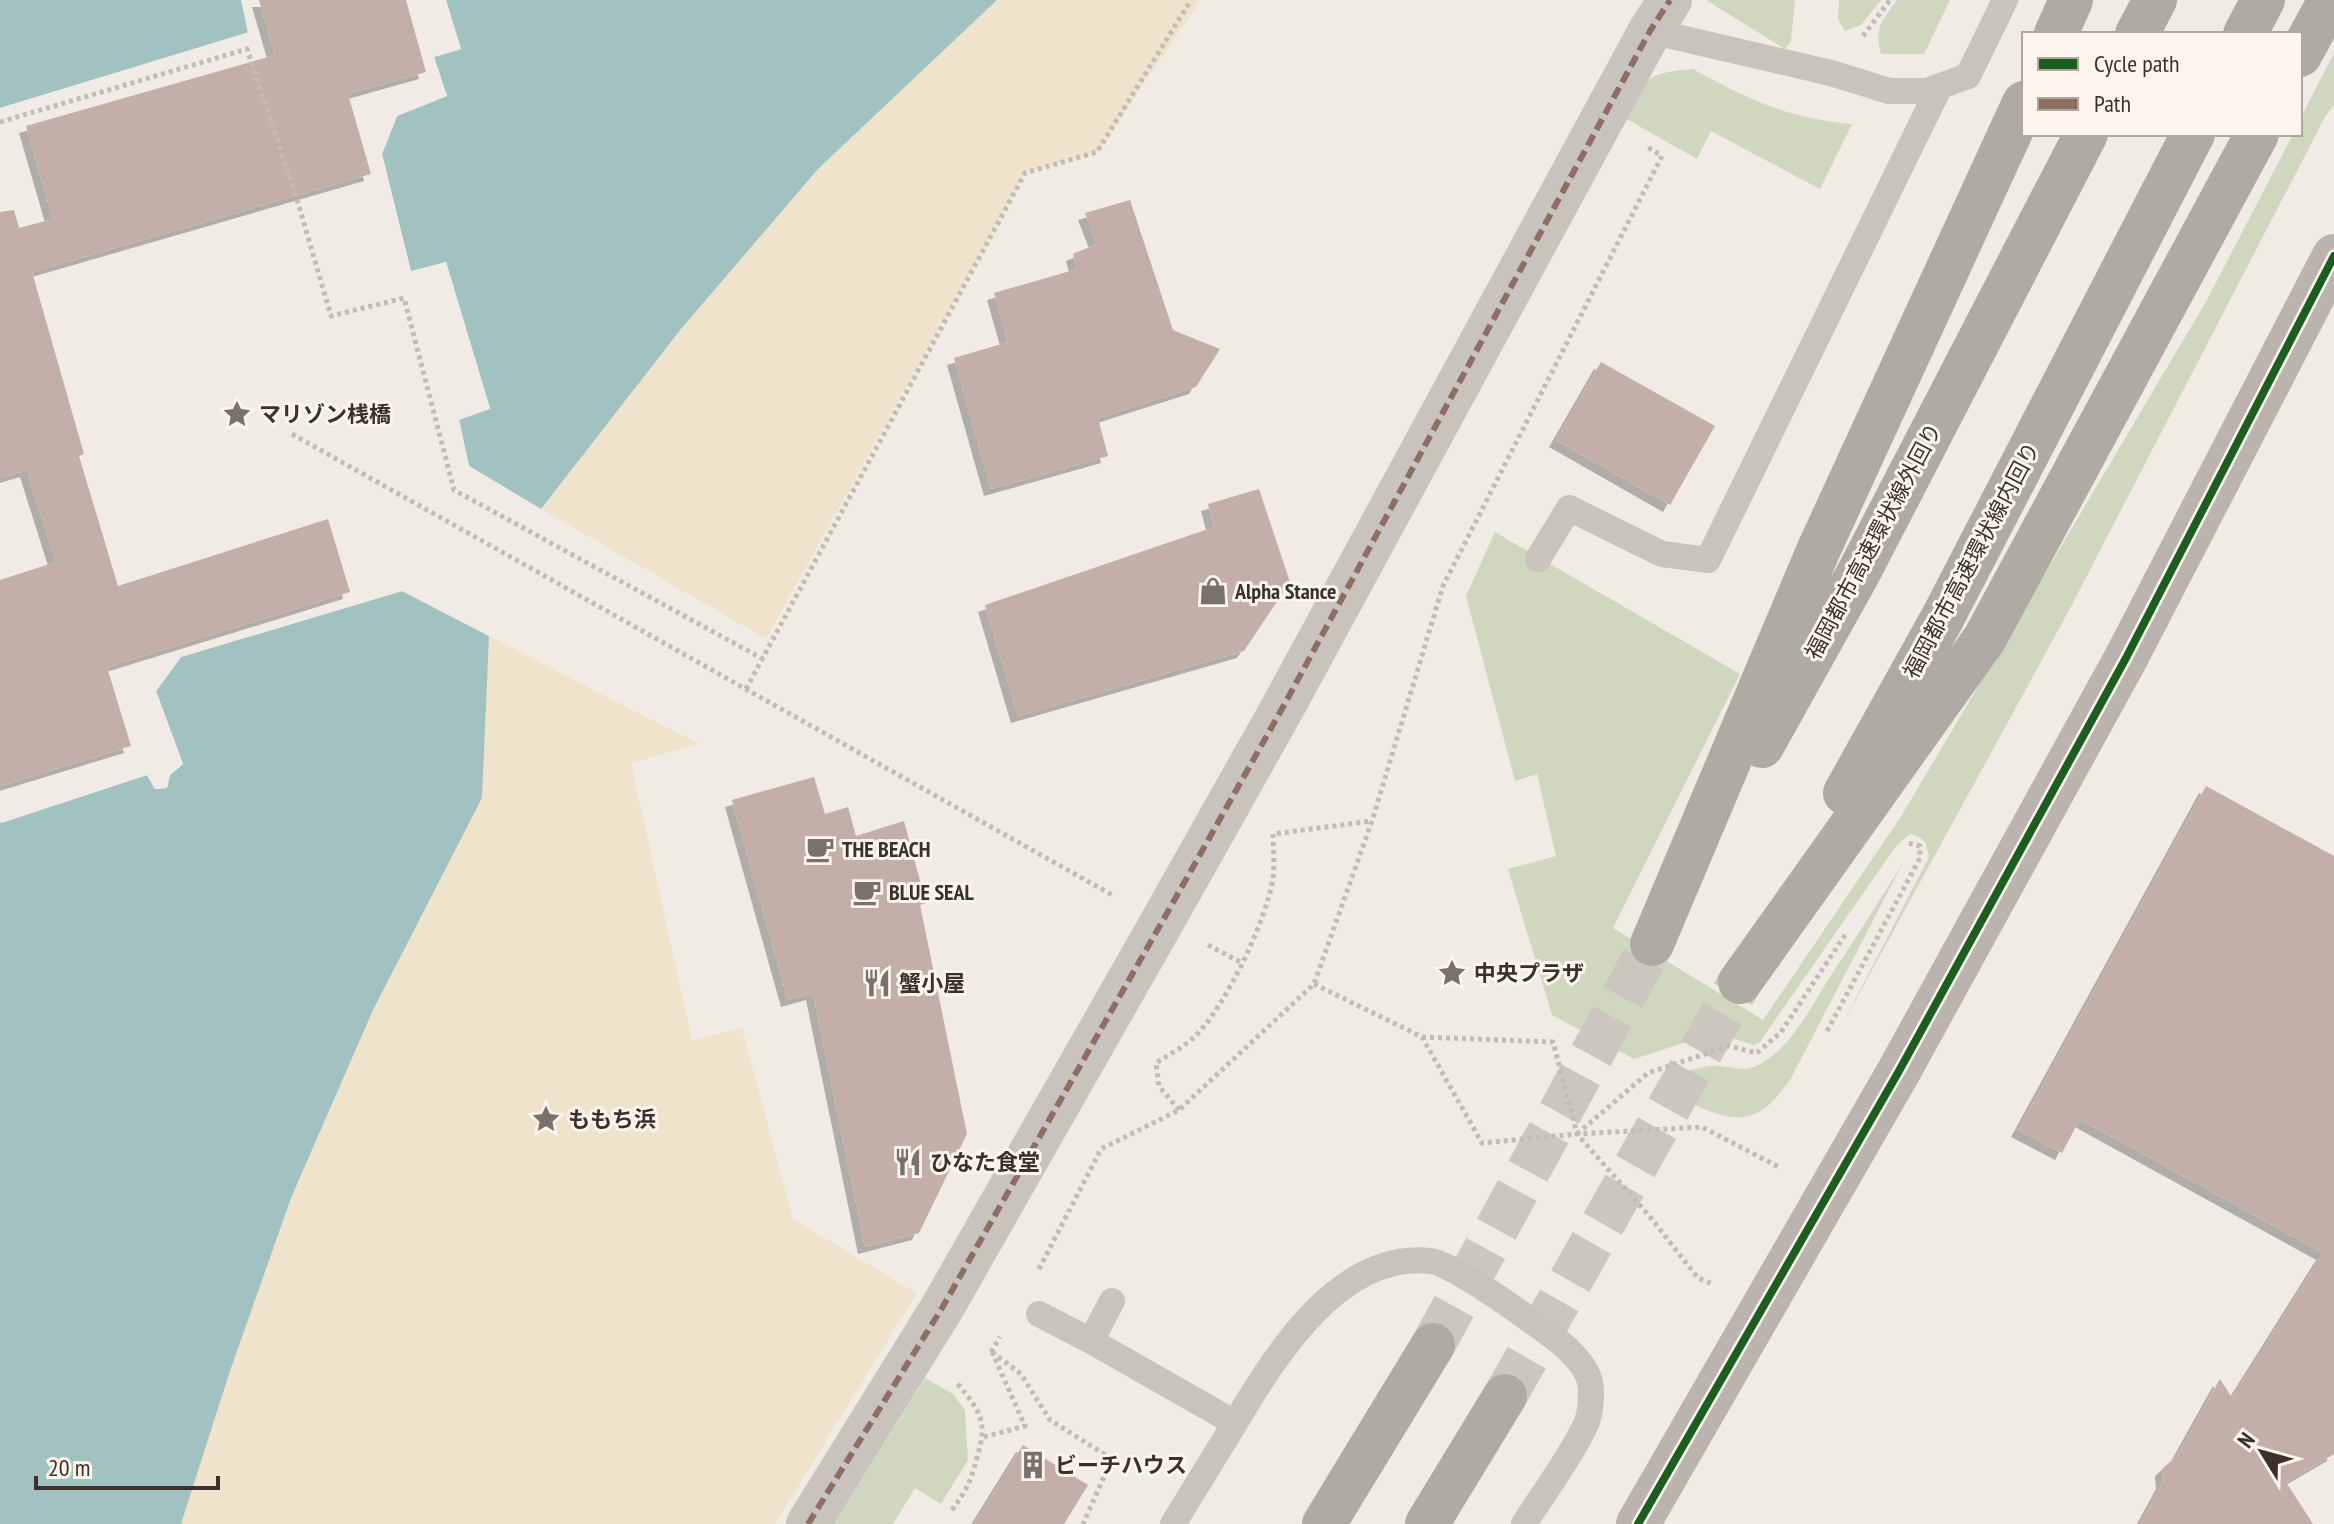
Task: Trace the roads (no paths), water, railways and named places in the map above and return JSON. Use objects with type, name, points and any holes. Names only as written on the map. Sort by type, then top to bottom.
[{"type":"highway","points":[[2057,32],[2071,0]]},
{"type":"highway","points":[[2138,32],[2155,0]]},
{"type":"highway","points":[[2246,32],[2263,0]]},
{"type":"highway","points":[[2302,51],[2330,0]]},
{"type":"highway","name":"福岡都市高速環状線外回り","points":[[2022,107],[1818,551],[1652,944],[1859,572],[2085,136]]},
{"type":"highway","name":"福岡都市高速環状線内回り","points":[[2192,136],[1943,617],[1740,982],[1985,638],[2256,136]]},
{"type":"highway","points":[[1324,1524],[1433,1345]]},
{"type":"highway","points":[[1427,1524],[1505,1396]]},
{"type":"street","points":[[808,1524],[942,1308],[1162,922],[1660,16]]},
{"type":"street","points":[[1638,1524],[1802,1243],[2126,658],[2334,256]]},
{"type":"lane","points":[[1660,16],[1889,91],[1927,91],[1968,76],[2005,0]]},
{"type":"lane","points":[[1538,559],[1569,508],[1662,554],[1708,560],[1940,86]]},
{"type":"lane","points":[[1173,1524],[1272,1361],[1314,1311],[1363,1274],[1394,1264],[1433,1261],[1497,1296],[1576,1355],[1592,1387],[1587,1424],[1524,1524]]},
{"type":"lane","points":[[1091,1341],[1112,1301]]},
{"type":"lane","points":[[1039,1314],[1235,1423]]},
{"type":"water","points":[[0,0],[241,0],[249,32],[0,108]]},
{"type":"water","points":[[446,0],[997,0],[818,169],[681,329],[541,509],[469,466],[459,420],[490,408],[446,262],[411,272],[382,154],[397,116],[447,96],[434,57],[461,49]]},
{"type":"water","points":[[402,591],[489,636],[482,798],[373,1010],[291,1198],[230,1371],[181,1524],[0,1524],[0,821],[147,775],[155,789],[167,788],[170,775],[183,764],[156,691],[181,657]]},
{"type":"tunnel","points":[[1433,1345],[1652,944]]},
{"type":"tunnel","points":[[1505,1396],[1740,982]]},
{"type":"place","name":"マリゾン桟橋","points":[[237,414]]},
{"type":"place","name":"Alpha Stance","points":[[1213,591]]},
{"type":"place","name":"THE BEACH","points":[[820,849]]},
{"type":"place","name":"BLUE SEAL","points":[[867,892]]},
{"type":"place","name":"中央プラザ","points":[[1452,973]]},
{"type":"place","name":"蟹小屋","points":[[877,983]]},
{"type":"place","name":"ももち浜","points":[[546,1119]]},
{"type":"place","name":"ひなた食堂","points":[[908,1162]]},
{"type":"place","name":"ビーチハウス","points":[[1033,1465]]}]
